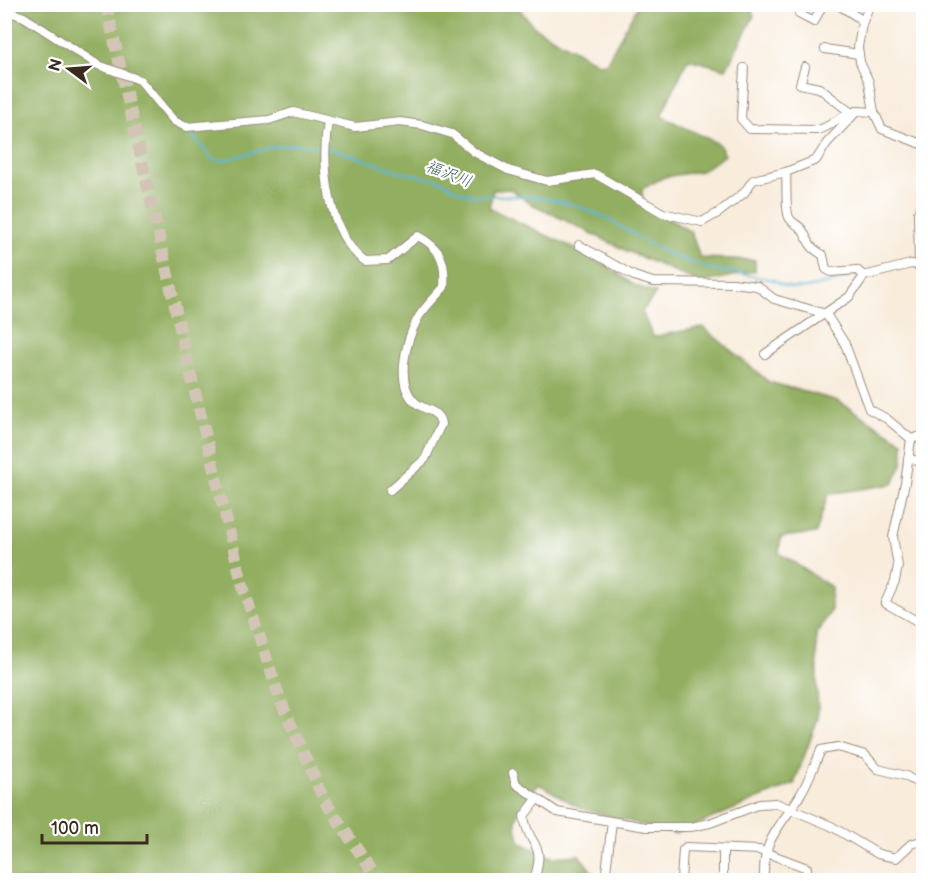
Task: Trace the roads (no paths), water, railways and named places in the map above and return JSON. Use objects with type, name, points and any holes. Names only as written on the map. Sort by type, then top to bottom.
[{"type":"street","points":[[799,14],[814,22],[824,4]]},
{"type":"street","points":[[837,4],[859,18],[862,24]]},
{"type":"street","points":[[870,4],[862,24],[859,54],[869,82],[874,112],[882,129],[924,145]]},
{"type":"street","points":[[4,10],[24,17],[98,65],[140,80],[174,121],[186,127],[269,120],[293,112],[328,124],[356,127],[400,122],[422,125],[452,134],[474,152],[508,170],[547,181],[595,174],[663,213],[702,222],[744,193],[753,180],[786,172],[816,160],[853,111]]},
{"type":"street","points":[[825,49],[859,54]]},
{"type":"street","points":[[805,67],[800,84],[819,88],[853,111],[874,112]]},
{"type":"street","points":[[744,68],[741,119],[750,129],[818,130],[828,127],[853,111]]},
{"type":"street","points":[[328,124],[325,171],[341,234],[360,257],[365,261],[388,260],[418,236],[433,244],[443,263],[444,287],[415,322],[404,373],[407,391],[414,402],[437,414],[441,424],[425,459],[390,490]]},
{"type":"street","points":[[786,172],[789,190],[786,209],[790,219],[803,229],[810,248],[823,255],[826,269],[831,272],[857,270],[864,276]]},
{"type":"street","points":[[765,354],[849,297],[864,276],[921,265],[918,213],[924,200]]},
{"type":"street","points":[[579,245],[634,276],[653,282],[733,283],[757,286],[774,299],[826,314],[845,344],[869,409],[887,418],[911,439]]},
{"type":"street","points":[[911,439],[924,435]]},
{"type":"street","points":[[911,439],[893,537],[898,566],[896,581],[885,603],[920,624],[924,613]]},
{"type":"street","points":[[908,458],[924,464]]},
{"type":"street","points":[[764,880],[765,851],[770,836],[798,799],[821,750],[834,747],[865,755],[878,770],[906,776],[924,787]]},
{"type":"street","points":[[513,773],[516,783],[557,812],[612,822],[646,827],[691,827],[710,823],[760,804],[776,803],[887,856],[896,858],[911,844],[924,840]]},
{"type":"street","points":[[534,880],[540,863],[540,851],[525,824],[524,816],[537,799]]},
{"type":"street","points":[[605,880],[612,822]]},
{"type":"street","points":[[681,880],[683,850],[686,847],[765,851],[807,868],[807,880]]},
{"type":"street","points":[[723,849],[723,880]]},
{"type":"waterway","name":"福沢川","points":[[4,6],[35,19],[90,54],[120,69]]},
{"type":"waterway","name":"福沢川","points":[[186,128],[212,159],[221,161],[273,147],[295,144],[333,149],[401,172],[442,181],[460,192],[474,195],[537,197],[572,204],[606,218],[667,254],[707,268],[774,280],[793,288],[816,286],[858,273]]},
{"type":"waterway","name":"福沢川","points":[[864,272],[882,268]]},
{"type":"tunnel","points":[[106,4],[190,372],[243,587],[281,702],[324,800],[378,880]]}]
